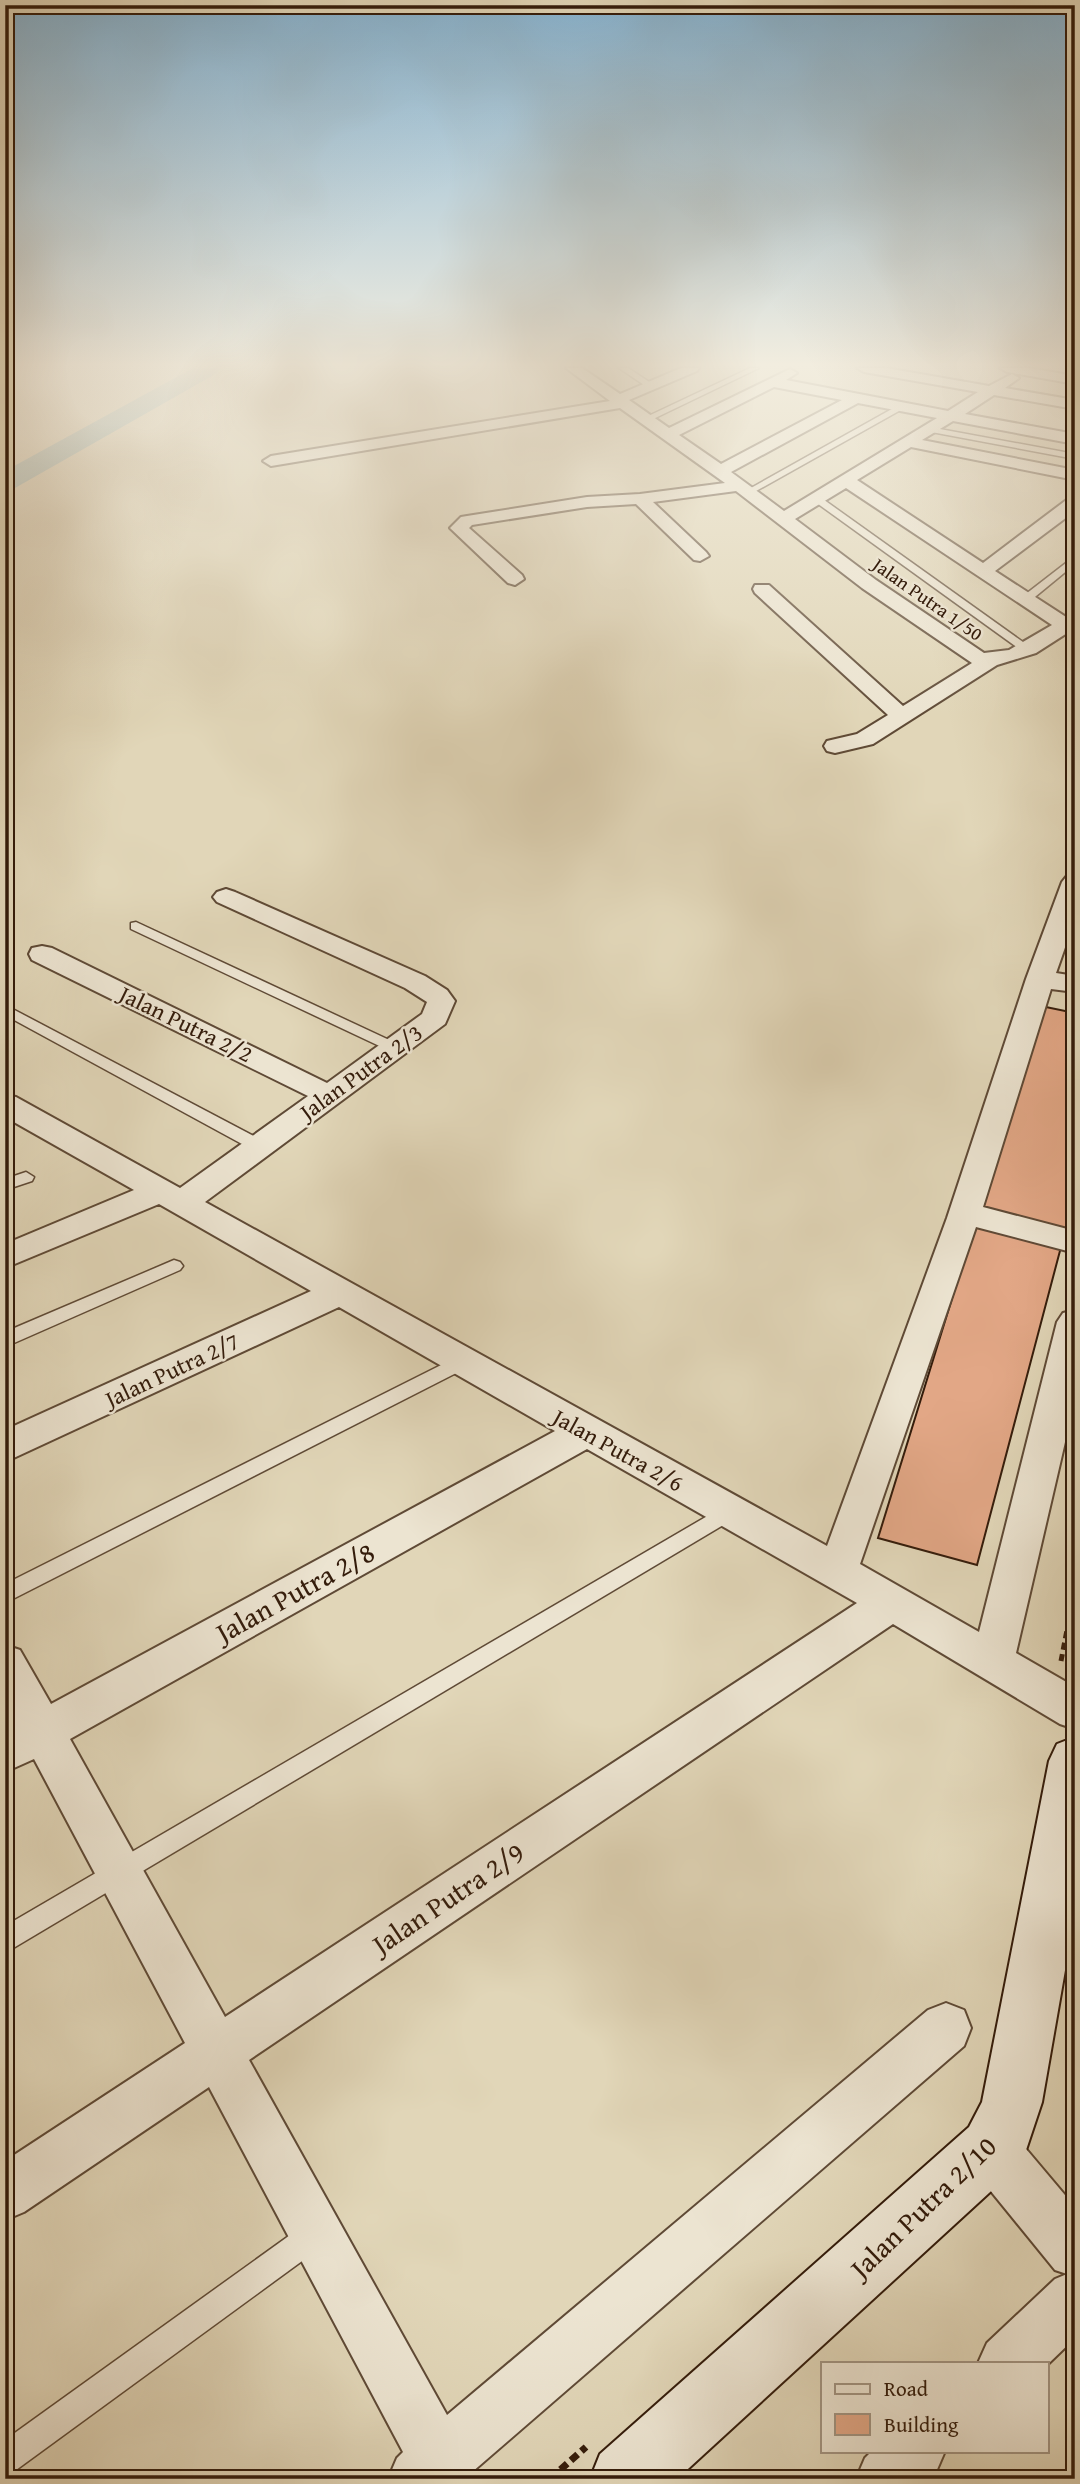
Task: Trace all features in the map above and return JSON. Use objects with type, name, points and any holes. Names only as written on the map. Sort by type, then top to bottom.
[{"type":"street","name":"Jalan Putra 1/50","points":[[736,484],[869,584],[970,654],[991,660],[1010,657],[1070,622]]},
{"type":"street","points":[[783,519],[842,484]]},
{"type":"street","points":[[852,484],[1026,598],[1070,622]]},
{"type":"street","points":[[515,579],[459,528],[467,520],[587,502],[742,489]]},
{"type":"street","points":[[640,499],[700,556]]},
{"type":"street","points":[[984,569],[997,563],[1075,502]]},
{"type":"street","points":[[762,589],[901,715]]},
{"type":"street","points":[[835,746],[865,738],[991,660]]},
{"type":"street","points":[[837,1573],[963,1218],[1040,979],[1075,882]]},
{"type":"street","name":"Jalan Putra 2/3","points":[[171,1197],[259,1146],[395,1048],[435,1018],[441,1001],[415,982],[226,897]]},
{"type":"street","name":"Jalan Putra 2/2","points":[[43,954],[329,1095]]},
{"type":"street","points":[[1040,979],[1075,984]]},
{"type":"street","name":"Jalan Putra 2/6","points":[[9,1110],[171,1197],[585,1432],[892,1602],[1075,1710]]},
{"type":"street","points":[[5,1257],[171,1197]]},
{"type":"street","points":[[963,1218],[971,1215],[1075,1242]]},
{"type":"street","name":"Jalan Putra 2/7","points":[[5,1447],[338,1293]]},
{"type":"street","points":[[993,1662],[1075,1322]]},
{"type":"street","name":"Jalan Putra 2/8","points":[[23,1742],[585,1432]]},
{"type":"street","name":"Jalan Putra 2/9","points":[[5,2193],[892,1602]]},
{"type":"street","points":[[5,1663],[23,1742],[119,1873],[317,2233],[429,2470],[946,2028]]},
{"type":"street","name":"Jalan Putra 2/10","points":[[625,2479],[991,2149],[1004,2128],[1012,2102],[1075,1761]]},
{"type":"street","points":[[991,2149],[1075,2250]]},
{"type":"street","points":[[1008,2362],[1075,2299]]},
{"type":"street","points":[[886,2479],[914,2452]]},
{"type":"lane","points":[[742,489],[752,484]]},
{"type":"lane","points":[[817,499],[1026,649]]},
{"type":"lane","points":[[1026,598],[1075,559]]},
{"type":"lane","points":[[136,926],[395,1048]]},
{"type":"lane","points":[[5,1009],[259,1146]]},
{"type":"lane","points":[[5,1185],[26,1177]]},
{"type":"lane","points":[[5,1340],[174,1266]]},
{"type":"lane","points":[[5,1594],[461,1362]]},
{"type":"lane","points":[[5,1940],[728,1512]]},
{"type":"lane","points":[[5,2459],[317,2233]]},
{"type":"building","points":[[1075,906],[1075,954],[1060,951]]},
{"type":"building","points":[[1041,1006],[1075,1013],[1075,1202],[1068,1231],[978,1208]]},
{"type":"building","points":[[975,1224],[1061,1247],[977,1565],[878,1538]]}]
